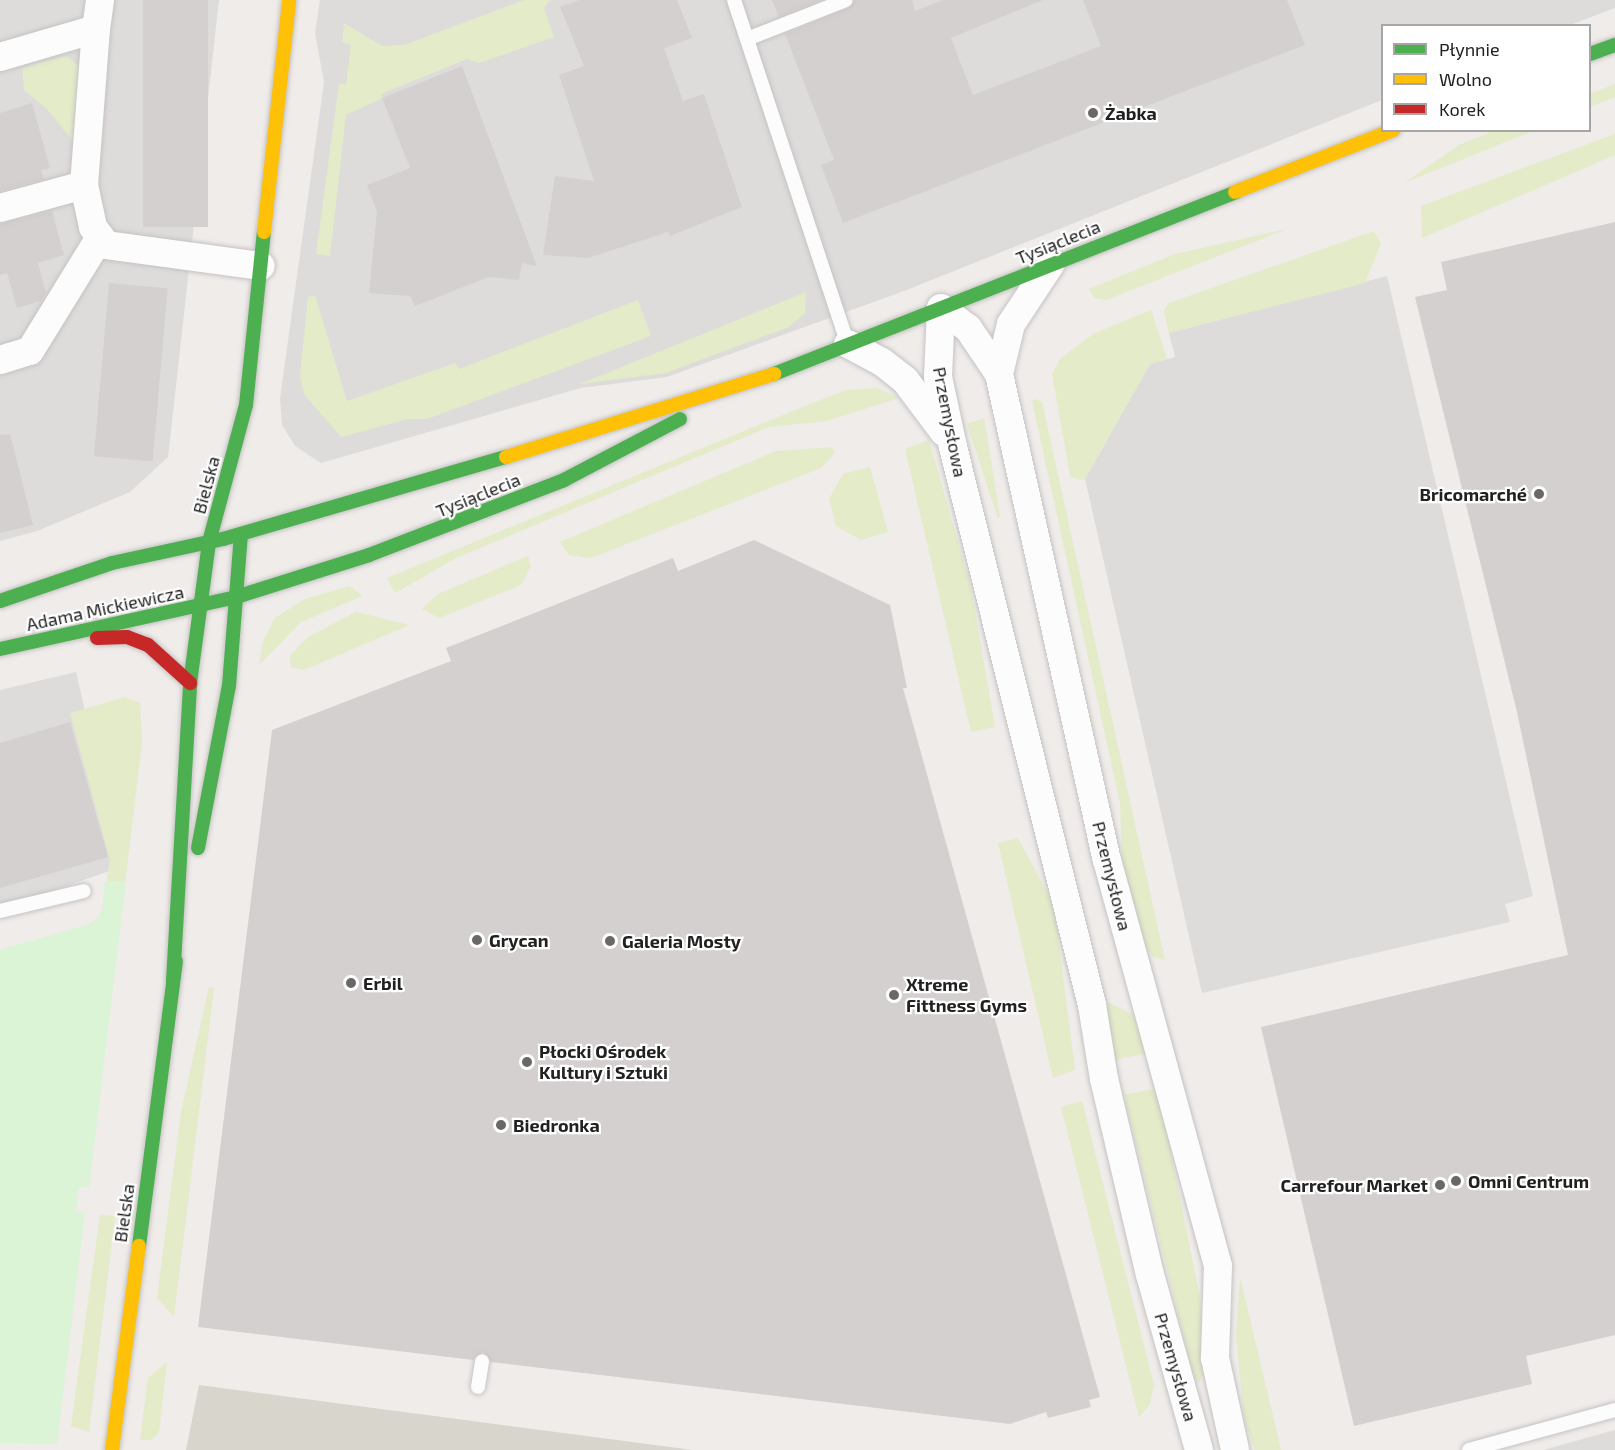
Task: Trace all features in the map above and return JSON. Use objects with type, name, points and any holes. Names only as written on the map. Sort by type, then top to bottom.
[{"type":"street","points":[[100,0],[84,185],[93,227],[106,245],[261,266]]},
{"type":"street","name":"Bielska","points":[[173,981],[190,683],[209,542],[246,405],[289,0]]},
{"type":"street","points":[[0,57],[96,29]]},
{"type":"street","points":[[1591,54],[1615,45]]},
{"type":"street","name":"Tysiąclecia","points":[[223,538],[737,389],[1388,132]]},
{"type":"street","points":[[0,208],[84,185]]},
{"type":"street","points":[[0,360],[30,351],[100,237]]},
{"type":"street","points":[[999,374],[1011,324],[1050,265]]},
{"type":"street","name":"Przemysłowa","points":[[941,308],[968,328],[999,374],[1107,860],[1218,1266],[1215,1358],[1235,1450]]},
{"type":"street","name":"Przemysłowa","points":[[941,308],[938,377],[953,447],[1092,1005],[1104,1079],[1150,1275],[1199,1450]]},
{"type":"street","points":[[848,345],[882,362],[905,380],[953,447]]},
{"type":"street","name":"Tysiąclecia","points":[[218,601],[369,555],[564,480],[737,389]]},
{"type":"street","name":"Bielska","points":[[112,1450],[173,981],[229,686],[241,534]]},
{"type":"street","name":"Adama Mickiewicza","points":[[0,601],[112,563],[223,538]]},
{"type":"street","name":"Adama Mickiewicza","points":[[5,648],[218,601]]},
{"type":"street","points":[[5,648],[127,637],[160,651],[190,683]]},
{"type":"lane","points":[[734,0],[848,345]]},
{"type":"lane","points":[[747,39],[846,0]]},
{"type":"lane","points":[[0,911],[84,891]]},
{"type":"lane","points":[[478,1387],[482,1361]]},
{"type":"lane","points":[[1469,1450],[1615,1410]]},
{"type":"shaded area","points":[[0,0],[219,0],[168,457],[130,492],[37,531],[0,541]]},
{"type":"shaded area","points":[[320,0],[1615,0],[1615,8],[1573,24],[1381,24],[1381,100],[904,291],[667,377],[581,388],[321,463],[295,446],[282,425],[280,398],[324,82],[315,33]]},
{"type":"shaded area","points":[[690,0],[716,0],[735,56],[711,60]]},
{"type":"shaded area","points":[[745,87],[806,278],[654,337],[634,287],[638,300],[459,369],[455,363],[347,401],[315,295],[320,255],[330,256],[346,115],[382,98],[410,168],[367,186],[381,222],[369,293],[408,291],[415,306],[489,277],[519,280],[524,263],[549,268],[551,252],[602,254],[668,232],[671,236],[758,201],[721,91]]},
{"type":"shaded area","points":[[1387,276],[1533,896],[1505,904],[1510,922],[1202,993],[1085,479],[1150,364],[1175,357],[1169,333]]},
{"type":"shaded area","points":[[36,302],[46,341],[39,395],[0,404],[0,314]]},
{"type":"shaded area","points":[[76,672],[121,867],[0,909],[0,690]]},
{"type":"shaded area","points":[[199,1385],[693,1450],[186,1450]]},
{"type":"shaded area","points":[[1615,1430],[1615,1450],[1543,1450]]},
{"type":"green space","points":[[524,0],[550,0],[544,8],[554,37],[479,63],[467,59],[381,94],[382,98],[346,115],[330,256],[316,254],[339,84],[346,84],[351,45],[342,42],[344,23],[382,46],[404,45]]},
{"type":"green space","points":[[66,56],[80,66],[88,141],[72,140],[47,109],[24,90],[22,68]]},
{"type":"green space","points":[[1615,84],[1615,97],[1591,107],[1591,94]]},
{"type":"green space","points":[[1491,132],[1531,132],[1404,183],[1459,145]]},
{"type":"green space","points":[[1615,134],[1615,155],[1422,238],[1421,206]]},
{"type":"green space","points":[[1287,229],[1106,300],[1095,298],[1089,289],[1175,254]]},
{"type":"green space","points":[[1374,231],[1381,243],[1365,283],[1169,333],[1164,310],[1169,303]]},
{"type":"green space","points":[[806,292],[805,313],[789,327],[666,373],[580,384]]},
{"type":"green space","points":[[315,295],[347,401],[455,363],[459,369],[638,300],[651,336],[427,419],[408,419],[341,437],[304,394],[300,375],[308,297]]},
{"type":"green space","points":[[1151,310],[1167,359],[1150,364],[1085,479],[1080,480],[1070,476],[1052,374],[1060,359],[1093,334]]},
{"type":"green space","points":[[877,388],[899,398],[827,421],[769,427],[456,558],[395,593],[387,578],[846,390]]},
{"type":"green space","points":[[1037,399],[1042,402],[1165,960],[1153,957],[1144,945],[1123,878],[1120,803],[1032,401]]},
{"type":"green space","points":[[984,418],[1000,516],[998,519],[967,424]]},
{"type":"green space","points":[[929,440],[971,588],[995,727],[971,732],[905,449]]},
{"type":"green space","points":[[832,447],[835,453],[821,468],[591,558],[569,555],[560,542],[776,451]]},
{"type":"green space","points":[[870,467],[888,532],[861,540],[836,526],[829,499],[843,474]]},
{"type":"green space","points":[[528,556],[531,566],[521,585],[439,618],[422,609],[438,594]]},
{"type":"green space","points":[[350,586],[362,596],[301,622],[259,665],[263,641],[275,618],[305,599]]},
{"type":"green space","points":[[356,612],[409,625],[304,670],[291,667],[290,656],[308,637]]},
{"type":"green space","points":[[125,697],[140,703],[142,743],[122,908],[59,972],[0,950],[87,926],[101,916],[110,860],[70,713]]},
{"type":"green space","points":[[1018,838],[1054,905],[1075,1070],[1053,1078],[998,843]]},
{"type":"green space","points":[[105,881],[126,881],[89,1188],[79,1187],[76,1211],[85,1213],[57,1444],[0,1443],[0,950],[93,923],[102,912]]},
{"type":"green space","points":[[209,987],[214,988],[174,1317],[157,1298],[181,1112]]},
{"type":"green space","points":[[1103,1000],[1140,1018],[1148,1053],[1115,1060]]},
{"type":"green space","points":[[1158,1088],[1200,1298],[1205,1373],[1199,1382],[1194,1378],[1124,1095]]},
{"type":"green space","points":[[1082,1101],[1154,1385],[1150,1404],[1139,1417],[1061,1107]]},
{"type":"green space","points":[[100,1215],[115,1216],[89,1432],[71,1426]]},
{"type":"green space","points":[[1240,1277],[1281,1450],[1255,1450],[1244,1419],[1236,1335]]},
{"type":"green space","points":[[167,1362],[159,1432],[152,1440],[140,1440],[148,1378]]},
{"type":"building","points":[[143,0],[208,0],[208,227],[143,227]]},
{"type":"building","points":[[579,0],[677,0],[692,38],[664,48],[683,101],[704,94],[742,207],[670,236],[668,232],[588,258],[543,255],[555,176],[594,181],[559,75],[584,66],[560,7]]},
{"type":"building","points":[[772,0],[821,0],[779,17]]},
{"type":"building","points":[[855,0],[912,0],[915,11],[943,0],[1043,0],[951,38],[973,95],[1101,46],[1083,0],[1287,0],[1305,45],[843,223],[821,165],[834,160],[785,34],[849,8]]},
{"type":"building","points":[[462,66],[537,266],[522,263],[519,280],[489,277],[415,306],[410,296],[369,293],[377,212],[367,185],[410,168],[382,98]]},
{"type":"building","points":[[32,103],[50,168],[41,170],[44,179],[0,191],[0,113]]},
{"type":"building","points":[[52,211],[64,255],[38,263],[46,293],[41,301],[17,308],[7,273],[0,275],[0,224]]},
{"type":"building","name":"Omni Centrum","points":[[1615,222],[1615,1335],[1526,1356],[1532,1384],[1354,1426],[1261,1027],[1568,955],[1517,712],[1415,297],[1447,290],[1441,262]]},
{"type":"building","points":[[109,283],[168,288],[153,461],[94,456]]},
{"type":"building","points":[[10,434],[33,525],[0,533],[0,435]]},
{"type":"building","name":"Galeria Mosty","points":[[754,540],[890,605],[907,688],[903,688],[1100,1397],[1089,1400],[1091,1407],[1048,1418],[1046,1412],[1010,1424],[491,1362],[483,1352],[473,1360],[198,1327],[272,730],[451,661],[446,648],[673,558],[678,571]]},
{"type":"building","points":[[70,722],[108,857],[0,888],[0,743]]},
{"type":"traffic: fast","points":[[1591,54],[1615,45]]},
{"type":"traffic: fast","points":[[774,374],[1235,192]]},
{"type":"traffic: fast","points":[[173,981],[190,683],[209,542],[246,405],[264,232]]},
{"type":"traffic: fast","points":[[0,649],[236,597],[369,555],[564,480],[680,419]]},
{"type":"traffic: fast","points":[[0,601],[112,563],[223,539],[506,457]]},
{"type":"traffic: fast","points":[[198,848],[229,686],[241,534]]},
{"type":"traffic: fast","points":[[139,1246],[176,961]]},
{"type":"traffic: slow","points":[[264,232],[289,0]]},
{"type":"traffic: slow","points":[[1235,192],[1388,132]]},
{"type":"traffic: slow","points":[[506,457],[774,374]]},
{"type":"traffic: slow","points":[[112,1450],[139,1246]]},
{"type":"traffic: jam","points":[[97,638],[127,637],[148,645],[190,683]]},
{"type":"place","name":"Żabka","points":[[1093,113]]},
{"type":"place","name":"Bricomarché","points":[[1539,494]]},
{"type":"place","name":"Grycan","points":[[477,940]]},
{"type":"place","name":"Galeria Mosty","points":[[610,941]]},
{"type":"place","name":"Erbil","points":[[351,983]]},
{"type":"place","name":"Xtreme Fittness Gyms","points":[[894,995]]},
{"type":"place","name":"Płocki Ośrodek Kultury i Sztuki","points":[[527,1062]]},
{"type":"place","name":"Biedronka","points":[[501,1125]]},
{"type":"place","name":"Omni Centrum","points":[[1456,1181]]},
{"type":"place","name":"Carrefour Market","points":[[1440,1185]]}]
